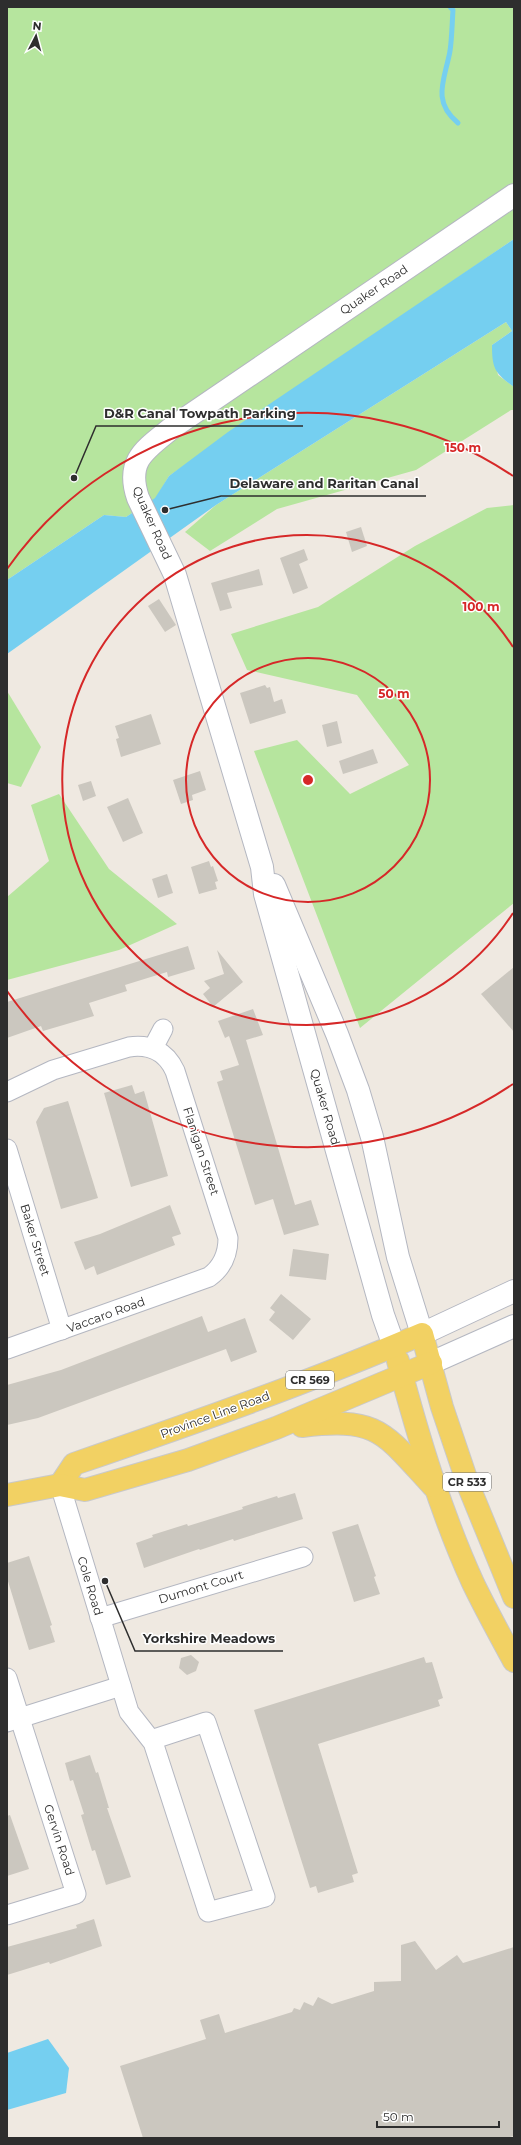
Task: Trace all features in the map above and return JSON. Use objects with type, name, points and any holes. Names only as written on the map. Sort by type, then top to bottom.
[{"type":"main road","name":"Province Line Road","points":[[60,1485],[74,1464],[225,1413],[422,1334]]},
{"type":"main road","name":"CR 533","points":[[422,1334],[442,1407],[469,1488],[514,1597]]},
{"type":"main road","name":"CR 533","points":[[394,1346],[436,1490],[474,1584],[514,1662]]},
{"type":"main road","name":"CR 569","points":[[7,1495],[60,1485],[85,1490],[188,1460],[276,1428],[431,1363]]},
{"type":"main road","points":[[276,1428],[331,1422],[366,1426],[394,1443],[436,1490]]},
{"type":"street","name":"Quaker Road","points":[[394,1346],[381,1307],[265,894],[262,867],[192,627],[175,575],[138,498],[134,485],[133,472],[137,460],[147,448],[168,431],[514,195]]},
{"type":"street","name":"Quaker Road","points":[[262,867],[275,886],[294,929],[358,1090],[372,1137],[398,1257],[422,1334]]},
{"type":"street","points":[[7,1092],[53,1070],[129,1047],[142,1045],[153,1048],[163,1029]]},
{"type":"street","name":"Flanigan Street","points":[[153,1048],[164,1054],[175,1071],[228,1238],[228,1250],[231,1261],[204,1279]]},
{"type":"street","name":"Baker Street","points":[[7,1149],[62,1330]]},
{"type":"street","name":"Vaccaro Road","points":[[7,1349],[204,1279]]},
{"type":"street","points":[[422,1334],[514,1291]]},
{"type":"street","points":[[431,1363],[514,1326]]},
{"type":"street","name":"Cole Road","points":[[60,1485],[129,1712],[151,1740],[208,1912],[264,1897],[206,1722],[151,1740]]},
{"type":"street","name":"Dumont Court","points":[[100,1618],[303,1557]]},
{"type":"street","points":[[7,1678],[13,1720],[121,1686]]},
{"type":"street","name":"Gervin Road","points":[[7,1915],[76,1894],[13,1720]]},
{"type":"green space","points":[[7,7],[514,7],[514,239],[169,476],[156,498],[126,517],[104,515],[7,580]]},
{"type":"green space","points":[[506,322],[512,331],[492,345],[498,375],[514,387],[514,410],[511,410],[416,470],[277,509],[210,551],[185,532],[216,505]]},
{"type":"green space","points":[[514,505],[514,903],[360,1028],[254,751],[297,740],[350,794],[409,765],[357,695],[247,670],[231,634],[318,607],[415,546],[487,508]]},
{"type":"green space","points":[[7,691],[41,747],[21,787],[7,783]]},
{"type":"green space","points":[[59,794],[109,869],[177,924],[119,950],[7,980],[7,897],[49,861],[31,805]]},
{"type":"water","points":[[514,239],[514,387],[499,374],[493,360],[492,345],[512,331],[506,322],[216,505],[7,654],[7,580],[104,515],[126,517],[155,498],[169,476],[228,432]]},
{"type":"water","points":[[48,2039],[69,2068],[66,2093],[7,2110],[7,2053]]},
{"type":"building","points":[[361,527],[367,546],[352,552],[346,532]]},
{"type":"building","points":[[304,549],[308,560],[299,564],[308,588],[293,594],[280,558]]},
{"type":"building","points":[[259,569],[263,585],[227,593],[232,608],[220,611],[211,583]]},
{"type":"building","points":[[159,599],[176,625],[165,632],[148,606]]},
{"type":"building","points":[[265,685],[267,688],[270,687],[274,702],[282,699],[286,713],[250,724],[240,693]]},
{"type":"building","points":[[151,714],[161,744],[121,757],[116,739],[119,738],[115,726]]},
{"type":"building","points":[[337,721],[342,743],[327,747],[322,725]]},
{"type":"building","points":[[373,749],[378,763],[343,774],[339,761]]},
{"type":"building","points":[[200,771],[206,790],[192,795],[193,800],[181,804],[173,780]]},
{"type":"building","points":[[91,781],[96,796],[83,801],[78,785]]},
{"type":"building","points":[[128,798],[143,833],[123,842],[107,807]]},
{"type":"building","points":[[209,861],[211,867],[213,866],[218,881],[215,882],[217,889],[199,894],[191,867]]},
{"type":"building","points":[[167,874],[173,893],[158,898],[152,879]]},
{"type":"building","points":[[188,946],[195,969],[168,977],[167,972],[125,985],[127,991],[89,1003],[94,1016],[43,1031],[41,1026],[7,1038],[7,1002]]},
{"type":"building","points":[[217,950],[243,982],[213,1007],[203,994],[210,988],[204,981],[224,974]]},
{"type":"building","points":[[514,967],[514,1032],[481,994]]},
{"type":"building","points":[[253,1009],[263,1035],[246,1040],[295,1205],[311,1200],[319,1225],[284,1235],[273,1199],[255,1205],[217,1082],[223,1080],[220,1071],[239,1065],[229,1036],[225,1038],[218,1021]]},
{"type":"building","points":[[132,1085],[135,1094],[144,1091],[168,1176],[131,1187],[104,1093]]},
{"type":"building","points":[[68,1101],[98,1198],[61,1209],[36,1122],[44,1108]]},
{"type":"building","points":[[170,1205],[181,1234],[172,1237],[175,1245],[97,1275],[94,1266],[85,1270],[74,1242],[100,1234]]},
{"type":"building","points":[[293,1249],[329,1254],[326,1280],[289,1276]]},
{"type":"building","points":[[281,1294],[311,1319],[293,1340],[269,1320],[275,1312],[270,1308]]},
{"type":"building","points":[[202,1316],[208,1332],[245,1318],[257,1352],[231,1362],[226,1349],[38,1418],[7,1425],[7,1385],[61,1370]]},
{"type":"building","points":[[295,1493],[303,1519],[234,1541],[233,1539],[200,1550],[199,1549],[144,1568],[136,1543],[153,1537],[152,1535],[187,1524],[188,1526],[243,1509],[242,1507],[277,1496],[278,1498]]},
{"type":"building","points":[[358,1524],[376,1576],[374,1577],[380,1594],[354,1602],[332,1532]]},
{"type":"building","points":[[29,1556],[52,1625],[50,1626],[55,1642],[29,1650],[7,1578],[7,1563]]},
{"type":"building","points":[[191,1655],[199,1662],[196,1671],[187,1675],[179,1668],[181,1658]]},
{"type":"building","points":[[424,1657],[426,1663],[432,1662],[443,1698],[438,1700],[440,1706],[318,1744],[358,1873],[352,1875],[354,1882],[318,1893],[316,1886],[310,1888],[254,1710]]},
{"type":"building","points":[[90,1755],[96,1773],[98,1772],[109,1808],[107,1808],[131,1877],[106,1885],[95,1850],[92,1851],[81,1815],[84,1814],[73,1780],[70,1781],[65,1763]]},
{"type":"building","points":[[10,1815],[29,1869],[7,1876],[7,1816]]},
{"type":"building","points":[[94,1919],[102,1946],[50,1964],[49,1962],[7,1975],[7,1947],[77,1928],[76,1925]]},
{"type":"building","points":[[415,1941],[436,1970],[457,1955],[463,1963],[514,1947],[514,2136],[506,2138],[143,2138],[120,2066],[206,2039],[200,2020],[219,2014],[225,2033],[292,2012],[294,2008],[300,2010],[304,2002],[313,2006],[318,1997],[332,2004],[374,1991],[374,1982],[401,1981],[401,1945]]},
{"type":"waterway","points":[[450,7],[453,10],[451,41],[443,80],[442,98],[450,115],[458,123]]},
{"type":"place","name":"D&R Canal Towpath Parking","points":[[74,478]]},
{"type":"place","name":"Delaware and Raritan Canal","points":[[165,510]]},
{"type":"place","name":"Yorkshire Meadows","points":[[105,1581]]}]
